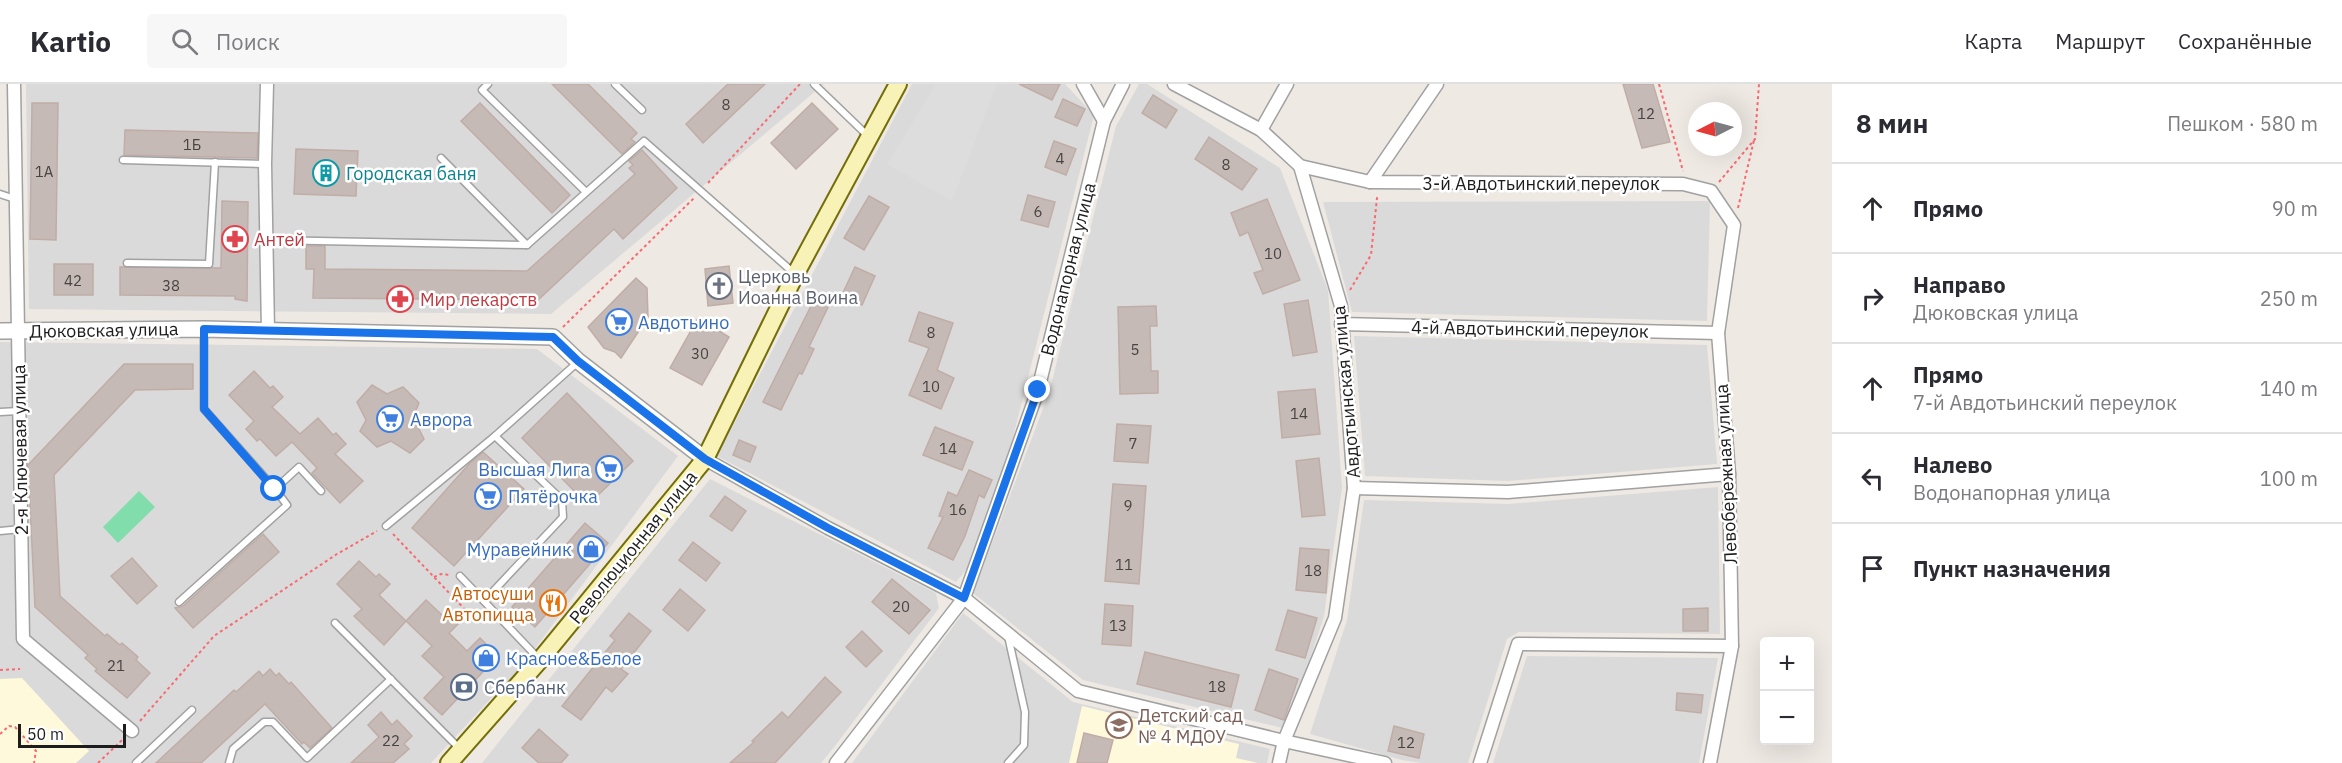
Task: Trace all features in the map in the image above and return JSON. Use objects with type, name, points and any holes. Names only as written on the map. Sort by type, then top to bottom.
[{"type":"main road","name":"Революционная улица","points":[[449,763],[540,660],[705,459],[795,275],[898,84]]},
{"type":"street","name":"2-я Ключевая улица","points":[[14,84],[24,639],[132,731]]},
{"type":"street","points":[[267,84],[268,331]]},
{"type":"street","points":[[1083,84],[1104,121]]},
{"type":"street","name":"Водонапорная улица","points":[[836,763],[964,598],[1038,390],[1104,121],[1123,84]]},
{"type":"street","points":[[1174,84],[1261,130],[1300,166]]},
{"type":"street","points":[[1261,130],[1287,84]]},
{"type":"street","points":[[1370,182],[1437,84]]},
{"type":"street","name":"3-й Авдотьинский переулок","points":[[1300,166],[1370,182],[1683,184],[1712,191]]},
{"type":"street","name":"Авдотьинская улица","points":[[1279,763],[1284,741],[1335,618],[1354,488],[1341,306],[1300,166]]},
{"type":"street","points":[[1712,191],[1734,225]]},
{"type":"street","name":"Левобережная улица","points":[[1710,763],[1732,646],[1729,474],[1718,333],[1734,225]]},
{"type":"street","name":"4-й Авдотьинский переулок","points":[[1341,324],[1718,333]]},
{"type":"street","name":"Дюковская улица","points":[[0,331],[204,329],[553,337]]},
{"type":"street","points":[[553,337],[578,361],[705,459],[828,528],[964,598],[1078,691],[1385,763]]},
{"type":"street","points":[[1354,488],[1508,492],[1729,474]]},
{"type":"street","points":[[1480,763],[1518,644],[1732,646]]},
{"type":"lane","points":[[488,84],[482,90],[586,192]]},
{"type":"lane","points":[[615,84],[642,110]]},
{"type":"lane","points":[[814,84],[869,137]]},
{"type":"lane","points":[[267,240],[527,245],[644,141],[795,275]]},
{"type":"lane","points":[[441,158],[527,245]]},
{"type":"lane","points":[[123,160],[266,164]]},
{"type":"lane","points":[[128,263],[209,264],[215,162]]},
{"type":"lane","points":[[0,194],[15,199]]},
{"type":"lane","points":[[179,602],[287,505],[204,409],[204,329]]},
{"type":"lane","points":[[386,526],[495,436],[578,361]]},
{"type":"lane","points":[[0,412],[19,411]]},
{"type":"lane","points":[[484,602],[563,517],[562,500],[495,436]]},
{"type":"lane","points":[[274,489],[299,467],[321,491]]},
{"type":"lane","points":[[0,531],[21,529]]},
{"type":"lane","points":[[460,576],[540,660]]},
{"type":"lane","points":[[335,623],[461,749]]},
{"type":"lane","points":[[1006,631],[1025,712],[1024,745],[1008,763]]},
{"type":"lane","points":[[229,763],[233,749],[264,722],[273,722],[305,761],[391,679]]},
{"type":"lane","points":[[136,763],[192,710]]},
{"type":"path","points":[[553,337],[700,191],[800,84]]},
{"type":"path","points":[[1659,84],[1683,165],[1683,184]]},
{"type":"path","points":[[1734,225],[1755,139],[1759,84]]},
{"type":"path","points":[[1712,191],[1755,139]]},
{"type":"path","points":[[1341,306],[1371,255],[1377,198],[1392,182]]},
{"type":"path","points":[[98,763],[132,731],[214,636],[337,554],[386,526],[474,619],[483,619],[494,611]]},
{"type":"path","points":[[434,577],[441,574],[460,576]]},
{"type":"path","points":[[0,670],[20,669]]},
{"type":"path","points":[[0,734],[9,726],[15,727],[36,751],[34,763]]},
{"type":"shaded area","points":[[26,84],[824,84],[551,314],[29,309]]},
{"type":"shaded area","points":[[912,84],[1065,84],[1094,115],[1007,461],[971,564],[956,582],[717,456]]},
{"type":"shaded area","points":[[936,84],[997,84],[952,201],[887,164]]},
{"type":"shaded area","points":[[1139,84],[1147,84],[1280,168],[1328,290],[1342,488],[1324,616],[1287,729],[1083,680],[973,593],[1049,393],[1116,126]]},
{"type":"shaded area","points":[[1710,201],[1707,321],[1352,312],[1323,202]]},
{"type":"shaded area","points":[[1354,336],[1707,345],[1717,464],[1508,481],[1365,476]]},
{"type":"shaded area","points":[[0,342],[537,349],[678,456],[525,662],[431,763],[0,763]]},
{"type":"shaded area","points":[[710,479],[936,593],[939,608],[835,746],[821,763],[482,763]]},
{"type":"shaded area","points":[[1718,487],[1720,634],[1519,632],[1507,639],[1468,763],[1422,763],[1402,760],[1310,734],[1347,620],[1364,500],[1509,504]]},
{"type":"shaded area","points":[[963,613],[1073,702],[1270,749],[1267,763],[852,763]]},
{"type":"shaded area","points":[[1527,656],[1718,658],[1699,763],[1493,763]]},
{"type":"shaded area","points":[[22,678],[89,751],[76,763],[0,763],[0,679]]},
{"type":"shaded area","name":"Детский сад № 4 МДОУ","points":[[1082,706],[1239,744],[1236,758],[1258,763],[1069,763]]},
{"type":"green space","points":[[139,491],[155,507],[118,543],[103,527]]},
{"type":"building","points":[[552,84],[588,84],[637,133],[631,139],[635,142],[622,154]]},
{"type":"building","points":[[728,84],[765,84],[703,143],[686,124]]},
{"type":"building","points":[[1019,84],[1060,84],[1052,100]]},
{"type":"building","points":[[1623,84],[1653,84],[1670,142],[1642,148]]},
{"type":"building","points":[[1153,95],[1177,110],[1166,128],[1142,113]]},
{"type":"building","points":[[1063,99],[1085,109],[1077,126],[1055,117]]},
{"type":"building","points":[[32,103],[58,103],[56,240],[30,239]]},
{"type":"building","points":[[480,103],[570,195],[552,213],[461,121]]},
{"type":"building","points":[[812,103],[838,129],[796,169],[771,143]]},
{"type":"building","points":[[125,130],[258,133],[257,158],[124,155]]},
{"type":"building","points":[[1209,137],[1257,169],[1242,190],[1195,159]]},
{"type":"building","points":[[1054,141],[1076,149],[1066,175],[1045,167]]},
{"type":"building","name":"Городская баня","points":[[296,149],[358,151],[356,196],[294,194]]},
{"type":"building","points":[[642,150],[677,188],[623,239],[614,229],[538,300],[313,298],[314,269],[306,269],[306,246],[325,246],[325,269],[527,271],[635,174],[629,168],[633,165],[629,161]]},
{"type":"building","points":[[1028,195],[1055,202],[1048,227],[1021,220]]},
{"type":"building","points":[[869,196],[889,207],[864,250],[844,238]]},
{"type":"building","points":[[1267,199],[1300,280],[1263,294],[1254,273],[1263,270],[1248,232],[1240,236],[1231,213]]},
{"type":"building","points":[[222,201],[248,202],[247,301],[235,299],[235,296],[120,295],[120,267],[221,268]]},
{"type":"building","points":[[54,264],[93,264],[93,295],[54,295]]},
{"type":"building","name":"Церковь Иоанна Воина","points":[[729,266],[733,303],[708,306],[705,269]]},
{"type":"building","points":[[855,267],[875,276],[862,305],[842,295]]},
{"type":"building","name":"Авдотьино","points":[[636,278],[647,288],[648,317],[621,358],[615,352],[604,348],[588,327]]},
{"type":"building","points":[[816,296],[830,303],[809,347],[814,349],[781,410],[763,402]]},
{"type":"building","points":[[1308,300],[1317,352],[1293,356],[1284,304]]},
{"type":"building","points":[[1156,306],[1157,326],[1150,326],[1151,371],[1158,371],[1158,393],[1120,394],[1118,307]]},
{"type":"building","points":[[919,312],[953,323],[937,370],[954,378],[941,409],[909,395],[929,348],[909,341]]},
{"type":"building","points":[[698,318],[729,337],[702,385],[670,368]]},
{"type":"building","points":[[124,364],[193,364],[193,389],[135,390],[54,475],[60,596],[105,636],[107,634],[120,645],[122,643],[138,657],[136,660],[150,673],[127,698],[95,671],[97,669],[85,658],[88,655],[35,607],[28,465]]},
{"type":"building","points":[[254,371],[270,388],[273,386],[283,397],[272,407],[300,434],[318,418],[333,435],[336,433],[346,444],[335,454],[363,481],[340,503],[312,473],[317,468],[292,442],[276,456],[260,439],[257,441],[246,429],[254,421],[229,395]]},
{"type":"building","name":"Аврора","points":[[372,385],[387,394],[403,387],[419,403],[413,417],[424,439],[410,453],[391,441],[377,447],[360,431],[366,420],[357,402]]},
{"type":"building","points":[[1315,389],[1320,434],[1282,438],[1278,392]]},
{"type":"building","points":[[567,393],[633,461],[588,505],[522,438]]},
{"type":"building","points":[[1117,424],[1151,426],[1148,463],[1114,461]]},
{"type":"building","points":[[935,427],[973,442],[962,470],[923,455]]},
{"type":"building","points":[[739,440],[756,447],[750,462],[733,455]]},
{"type":"building","points":[[483,452],[524,489],[454,566],[412,528],[470,463]]},
{"type":"building","points":[[1319,458],[1325,515],[1302,517],[1296,461]]},
{"type":"building","points":[[969,470],[992,480],[984,498],[979,495],[965,536],[953,560],[928,548],[943,517],[939,516],[948,492],[957,496]]},
{"type":"building","points":[[1113,484],[1146,486],[1139,584],[1105,581]]},
{"type":"building","points":[[725,496],[746,511],[732,531],[710,516]]},
{"type":"building","points":[[585,523],[608,543],[535,627],[512,607]]},
{"type":"building","points":[[263,534],[279,552],[193,628],[175,608],[183,606]]},
{"type":"building","points":[[693,542],[720,563],[706,581],[679,560]]},
{"type":"building","points":[[1300,548],[1329,550],[1326,593],[1296,590]]},
{"type":"building","points":[[132,558],[157,586],[137,604],[111,576]]},
{"type":"building","points":[[359,561],[376,577],[379,574],[390,584],[379,595],[406,621],[384,645],[354,616],[362,609],[337,584]]},
{"type":"building","points":[[892,579],[930,610],[909,634],[872,602]]},
{"type":"building","points":[[680,589],[705,610],[688,631],[663,610]]},
{"type":"building","points":[[426,600],[443,616],[446,612],[458,624],[449,633],[467,651],[480,638],[498,656],[442,715],[424,698],[444,677],[422,656],[432,646],[406,621]]},
{"type":"building","points":[[1105,604],[1133,606],[1131,646],[1102,644]]},
{"type":"building","points":[[1708,608],[1708,631],[1683,631],[1683,609]]},
{"type":"building","points":[[1288,610],[1317,618],[1305,658],[1276,650]]},
{"type":"building","points":[[629,613],[651,631],[621,669],[628,674],[612,692],[606,687],[581,720],[562,706],[615,640],[610,636]]},
{"type":"building","points":[[862,631],[882,651],[866,667],[846,647]]},
{"type":"building","points":[[1145,652],[1239,675],[1231,707],[1137,684]]},
{"type":"building","points":[[270,669],[276,676],[279,673],[289,684],[291,682],[332,728],[310,748],[304,742],[302,744],[265,704],[201,763],[156,763],[234,690],[236,692],[259,671],[263,676]]},
{"type":"building","points":[[1269,669],[1298,679],[1284,720],[1255,710]]},
{"type":"building","points":[[825,677],[841,692],[775,763],[730,763],[754,742],[752,741],[782,712],[788,718]]},
{"type":"building","points":[[1677,693],[1703,695],[1701,713],[1676,710]]},
{"type":"building","points":[[381,712],[392,725],[397,720],[412,736],[404,744],[409,749],[393,763],[351,763],[379,737],[368,725]]},
{"type":"building","points":[[1394,726],[1424,734],[1419,758],[1388,751]]},
{"type":"building","points":[[539,729],[568,755],[561,763],[539,763],[522,748]]},
{"type":"building","points":[[1084,733],[1113,740],[1107,763],[1077,763]]},
{"type":"place","name":"Городская баня","points":[[326,173]]},
{"type":"place","name":"Антей","points":[[235,239]]},
{"type":"place","name":"Церковь Иоанна Воина","points":[[719,286]]},
{"type":"place","name":"Мир лекарств","points":[[400,299]]},
{"type":"place","name":"Авдотьино","points":[[619,322]]},
{"type":"place","name":"Аврора","points":[[390,419]]},
{"type":"place","name":"Высшая Лига","points":[[609,469]]},
{"type":"place","name":"Пятёрочка","points":[[488,496]]},
{"type":"place","name":"Муравейник","points":[[591,549]]},
{"type":"place","name":"Автосуши Автопицца","points":[[553,603]]},
{"type":"place","name":"Красное&Белое","points":[[486,658]]},
{"type":"place","name":"Сбербанк","points":[[464,687]]},
{"type":"place","name":"Детский сад № 4 МДОУ","points":[[1119,725]]},
{"type":"route","points":[[274,489],[204,409],[204,329],[553,337],[578,361],[705,459],[828,528],[964,598],[1038,390]]}]
